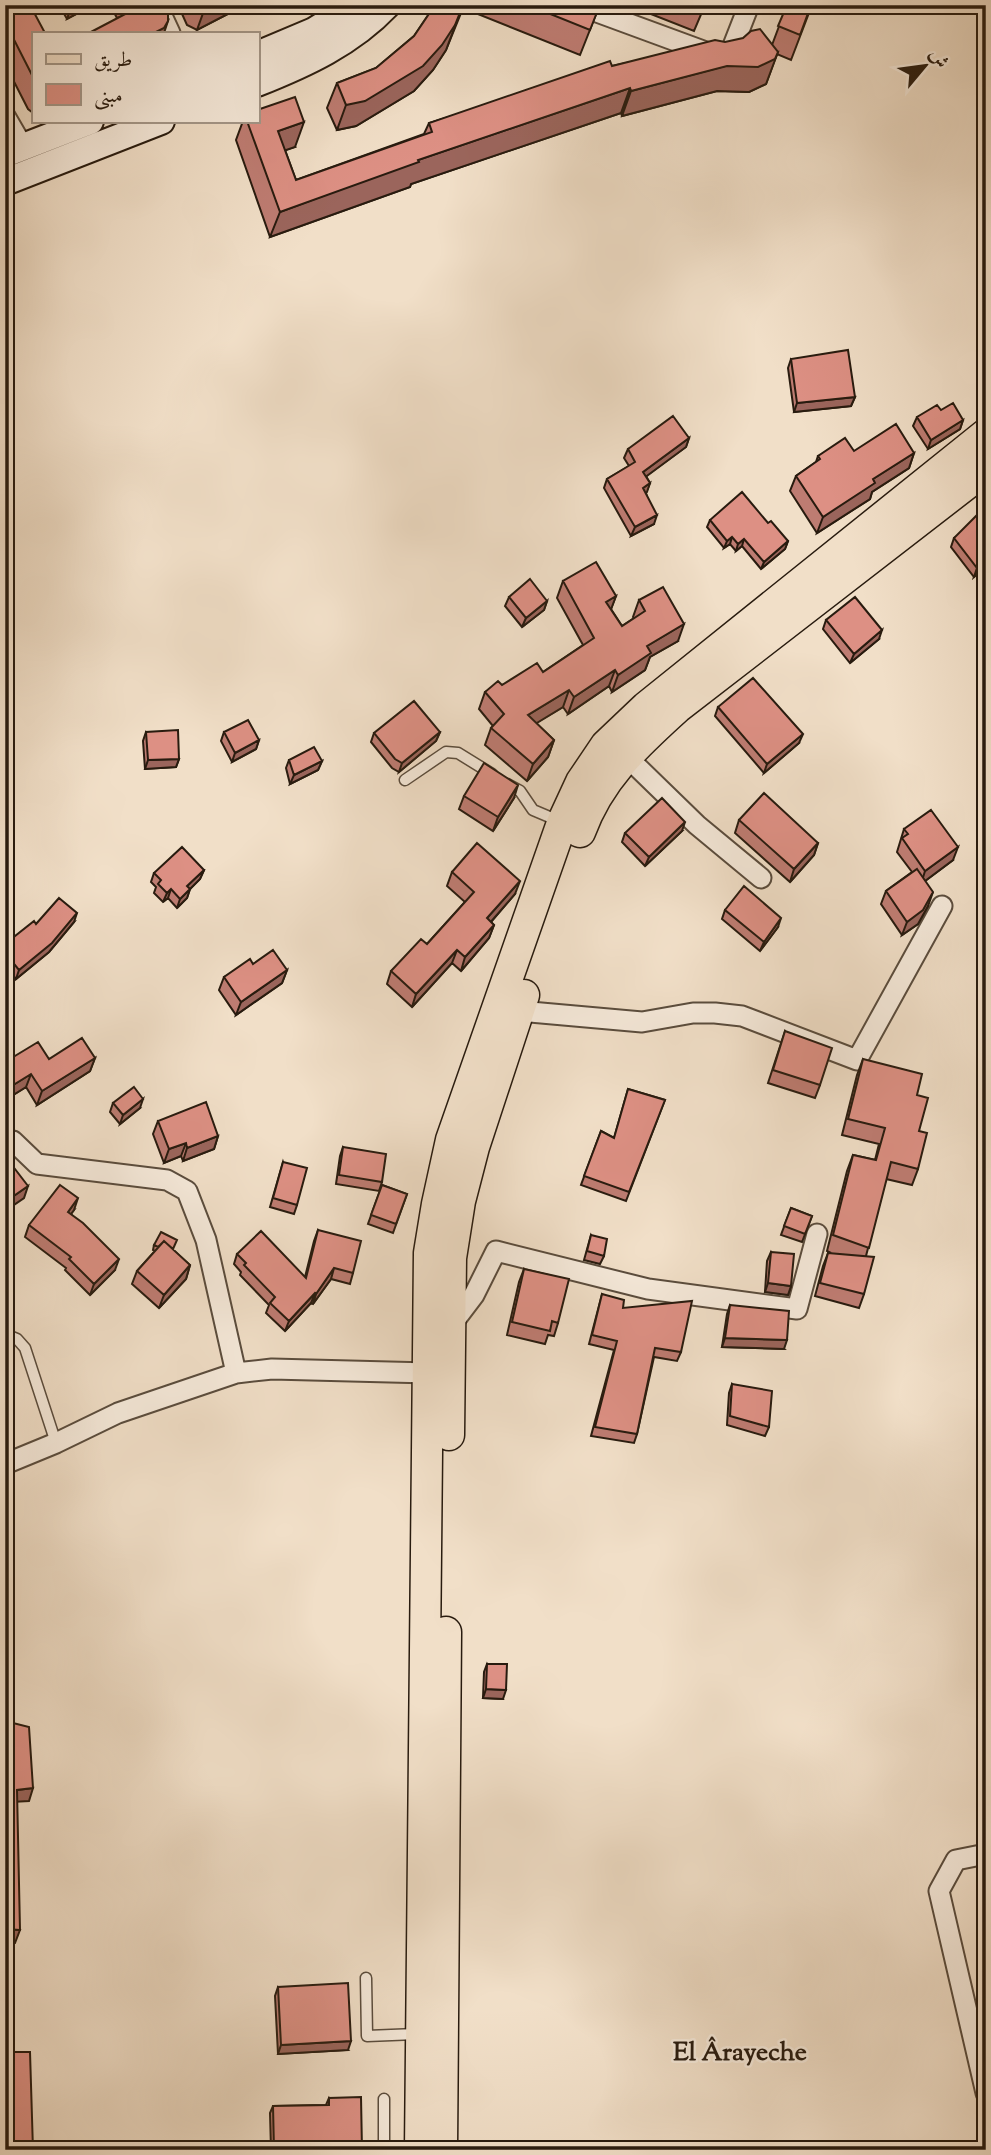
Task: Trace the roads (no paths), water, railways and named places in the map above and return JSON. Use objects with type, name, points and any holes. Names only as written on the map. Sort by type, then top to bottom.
[{"type":"main road","points":[[420,2150],[429,1253],[451,1140],[562,823],[581,782],[606,745],[646,707],[986,434]]},
{"type":"main road","points":[[442,2150],[452,1258],[460,1201],[474,1147],[587,814],[607,779],[677,708],[986,469]]},
{"type":"street","points":[[157,5],[170,32]]},
{"type":"street","points":[[259,54],[314,31],[356,5]]},
{"type":"street","points":[[259,82],[328,51],[367,25],[387,5]]},
{"type":"street","points":[[578,5],[714,55],[731,51],[749,5]]},
{"type":"street","points":[[5,116],[14,151],[87,122]]},
{"type":"street","points":[[5,182],[158,122]]},
{"type":"street","points":[[627,757],[697,825],[761,878]]},
{"type":"street","points":[[519,1011],[642,1022],[693,1013],[742,1016],[857,1059],[942,906]]},
{"type":"street","points":[[13,1141],[37,1164],[167,1180],[187,1191],[206,1240],[236,1373]]},
{"type":"street","points":[[452,1324],[474,1295],[496,1251],[648,1289],[797,1309],[817,1234]]},
{"type":"street","points":[[5,1464],[118,1413],[236,1373],[272,1369],[429,1373]]},
{"type":"street","points":[[986,1854],[956,1860],[939,1891],[986,2093]]},
{"type":"lane","points":[[405,780],[446,752],[458,753],[520,791],[533,810],[562,823]]},
{"type":"lane","points":[[5,1334],[17,1339],[25,1348],[56,1443]]},
{"type":"lane","points":[[366,1978],[367,2036],[420,2034]]},
{"type":"lane","points":[[384,2099],[384,2150]]},
{"type":"district","name":"El Ârayeche","points":[[740,2053]]}]
